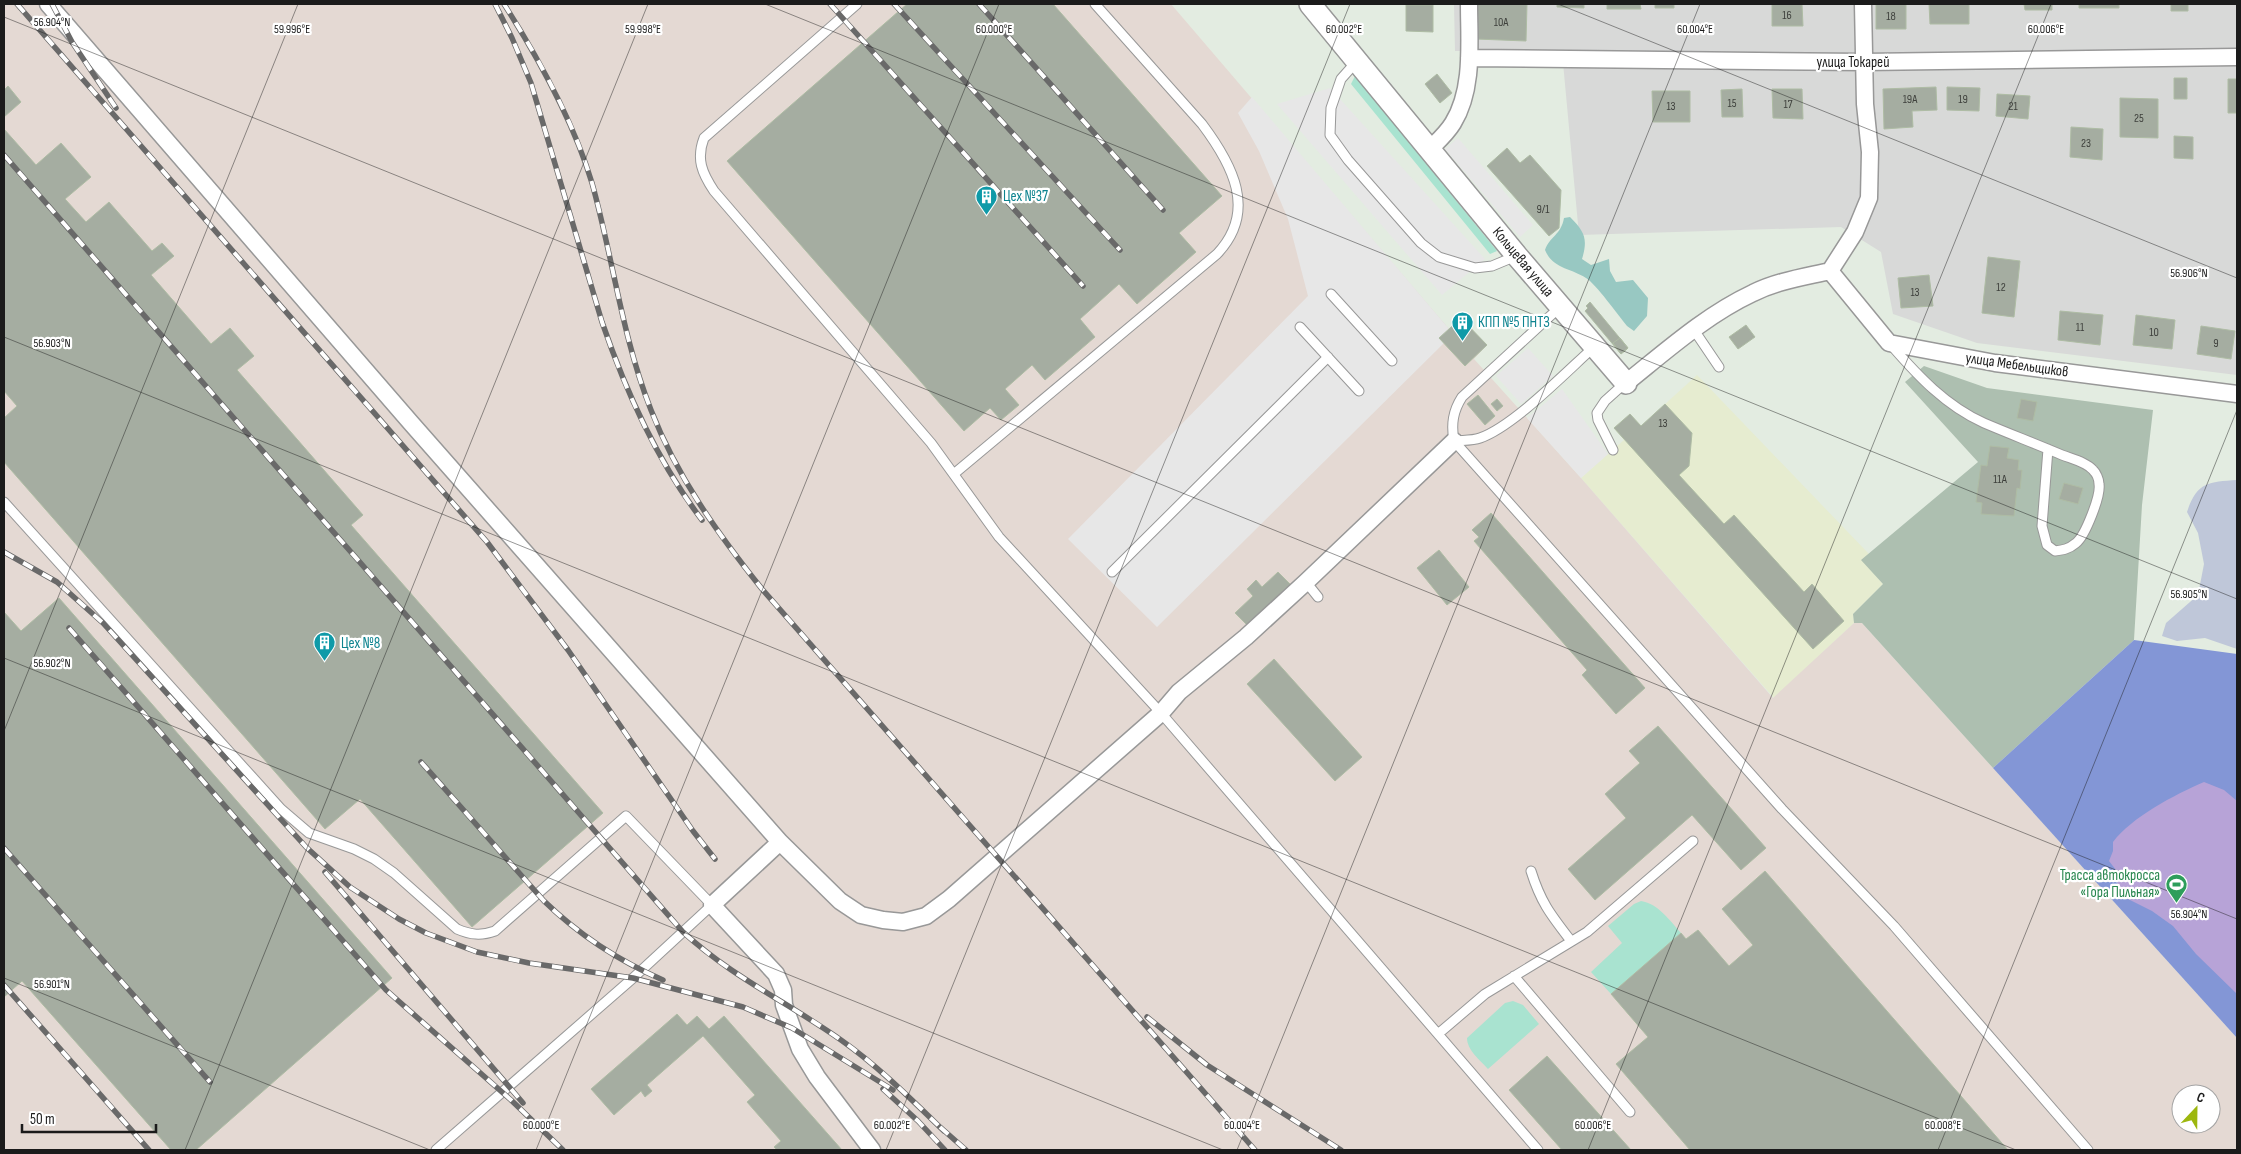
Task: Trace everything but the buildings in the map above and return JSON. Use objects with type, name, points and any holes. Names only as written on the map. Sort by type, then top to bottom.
[{"type":"street","points":[[48,4],[411,423],[780,842],[834,895],[861,915],[903,922],[926,916],[949,899],[1160,713],[1179,692],[1246,637],[1454,441]]},
{"type":"street","name":"Кольцевая улица","points":[[1310,4],[1517,256],[1626,383]]},
{"type":"street","points":[[1430,149],[1445,134],[1461,106],[1469,58],[1469,4]]},
{"type":"street","points":[[1626,383],[1732,303],[1783,281],[1830,271],[1855,232],[1869,198],[1870,152],[1865,104],[1863,4]]},
{"type":"street","name":"улица Токарей","points":[[1469,58],[1864,62],[2237,58]]},
{"type":"street","points":[[1830,271],[1890,343]]},
{"type":"street","name":"улица Мебельщиков","points":[[1890,343],[1995,363],[2237,394]]},
{"type":"street","points":[[780,842],[712,905],[776,974],[783,990],[784,1005],[800,1049],[817,1077],[872,1150]]},
{"type":"lane","points":[[857,4],[715,126],[704,138],[699,151],[700,165],[705,177],[714,191],[954,473],[975,505],[1000,537],[1160,713],[1538,1150]]},
{"type":"lane","points":[[954,473],[1217,254],[1225,246],[1235,227],[1238,207],[1236,185],[1214,140],[1202,124],[1095,4]]},
{"type":"lane","points":[[1357,61],[1341,79],[1331,108],[1330,135],[1348,160],[1421,243],[1439,257],[1462,266],[1475,268],[1492,266],[1517,256]]},
{"type":"lane","points":[[1331,294],[1392,361]]},
{"type":"lane","points":[[1560,307],[1462,397],[1456,406],[1453,417],[1454,441],[1782,809],[1894,926],[2088,1150]]},
{"type":"lane","points":[[1300,327],[1359,391]]},
{"type":"lane","points":[[1694,330],[1719,367]]},
{"type":"lane","points":[[1890,343],[1928,385],[1956,408],[1983,422],[2048,449],[2092,469],[2100,485],[2098,496],[2084,532],[2077,543],[2064,550],[2055,551],[2047,545],[2042,526],[2048,449]]},
{"type":"lane","points":[[1454,441],[1479,439],[1514,418],[1594,347]]},
{"type":"lane","points":[[1112,572],[1328,357]]},
{"type":"lane","points":[[1613,450],[1598,420],[1597,413],[1605,401],[1626,383]]},
{"type":"lane","points":[[4,502],[287,815],[309,833],[354,849],[374,859],[394,873],[457,929],[469,934],[483,935],[495,931],[626,816],[712,905],[633,978],[436,1150]]},
{"type":"lane","points":[[1306,582],[1318,597]]},
{"type":"lane","points":[[1438,1034],[1484,994],[1571,941],[1606,917],[1693,841]]},
{"type":"lane","points":[[1530,871],[1542,901],[1571,941]]},
{"type":"lane","points":[[1514,976],[1630,1112]]},
{"type":"shaded area","points":[[4,4],[1171,4],[1449,329],[1461,318],[1487,345],[1474,359],[1581,478],[1773,698],[1854,623],[1862,623],[2237,1038],[2237,1150],[4,1150]]},
{"type":"shaded area","points":[[1454,4],[2237,4],[2237,375],[1977,343],[1893,314],[1881,252],[1841,227],[1579,235],[1562,52],[1455,51]]},
{"type":"shaded area","points":[[1355,76],[1497,251],[1490,254],[1351,84]]},
{"type":"shaded area","points":[[1330,88],[1485,259],[1442,295],[1277,104]]},
{"type":"shaded area","points":[[1252,97],[1449,329],[1444,343],[1157,627],[1068,539],[1308,296],[1288,219],[1259,151],[1238,113]]},
{"type":"shaded area","points":[[1458,138],[1533,225],[1520,237],[1445,149]]},
{"type":"shaded area","points":[[1570,217],[1584,236],[1585,246],[1582,259],[1591,265],[1609,259],[1610,271],[1616,282],[1633,280],[1648,298],[1647,316],[1634,331],[1627,326],[1590,281],[1558,265],[1548,256],[1545,250],[1547,245],[1563,224],[1564,218]]},
{"type":"shaded area","points":[[1528,348],[1553,376],[1521,404],[1496,376]]},
{"type":"shaded area","points":[[1924,366],[1987,388],[2153,410],[2142,505],[2134,640],[1993,768],[1862,623],[1854,623],[1853,614],[1883,584],[1861,560],[1978,462],[1905,382]]},
{"type":"shaded area","points":[[1697,375],[1869,554],[1862,560],[1883,584],[1853,614],[1854,623],[1774,698],[1581,478],[1624,440],[1614,428],[1630,414],[1641,426]]},
{"type":"shaded area","points":[[1562,389],[1608,454],[1581,478],[1527,418]]},
{"type":"shaded area","points":[[2237,480],[2237,649],[2205,638],[2177,641],[2162,636],[2166,623],[2198,595],[2204,564],[2198,533],[2187,512],[2191,502],[2200,489],[2211,483]]},
{"type":"shaded area","name":"Трасса автокросса «Гора Пильная»","points":[[2134,640],[2237,654],[2237,1038],[1993,768]]},
{"type":"shaded area","points":[[2204,782],[2224,790],[2237,801],[2237,994],[2196,954],[2173,926],[2152,911],[2126,898],[2118,889],[2116,870],[2109,861],[2113,851],[2113,842],[2131,824],[2167,800]]},
{"type":"shaded area","points":[[1641,901],[1659,909],[1681,933],[1611,994],[1591,972],[1622,943],[1608,926],[1634,904]]},
{"type":"shaded area","points":[[1513,1001],[1523,1005],[1539,1024],[1488,1069],[1469,1047],[1467,1038],[1505,1003]]},
{"type":"railway","points":[[17,4],[487,542],[568,650],[693,831],[715,859]]},
{"type":"railway","points":[[52,4],[72,42],[116,108]]},
{"type":"railway","points":[[495,4],[531,83],[602,322],[621,374],[657,450],[702,520]]},
{"type":"railway","points":[[504,4],[554,90],[575,136],[592,183],[625,326],[641,382],[661,435],[686,482],[714,526],[762,589],[1255,1150]]},
{"type":"railway","points":[[830,4],[1083,286]]},
{"type":"railway","points":[[894,4],[1120,250]]},
{"type":"railway","points":[[979,4],[1163,210]]},
{"type":"railway","points":[[4,155],[683,932],[721,963],[821,1026],[855,1050],[894,1083],[944,1131]]},
{"type":"railway","points":[[4,552],[57,582],[103,623],[306,847],[350,887],[399,919],[426,933],[477,952],[529,963],[633,978],[743,1007],[792,1028],[893,1090]]},
{"type":"railway","points":[[69,628],[386,990],[511,1100],[563,1150]]},
{"type":"railway","points":[[421,762],[544,901],[557,913],[600,946],[663,980]]},
{"type":"railway","points":[[4,848],[210,1082]]},
{"type":"railway","points":[[325,872],[523,1103]]},
{"type":"railway","points":[[4,985],[149,1150]]},
{"type":"railway","points":[[1147,1017],[1207,1065],[1341,1150]]},
{"type":"railway","points":[[883,1089],[918,1121],[945,1150]]},
{"type":"railway","points":[[940,1127],[966,1150]]},
{"type":"place","name":"Цех №37","points":[[987,215]]},
{"type":"place","name":"КПП №5 ПНТЗ","points":[[1462,341]]},
{"type":"place","name":"Цех №8","points":[[325,662]]},
{"type":"place","name":"Трасса автокросса «Гора Пильная»","points":[[2176,903]]}]
